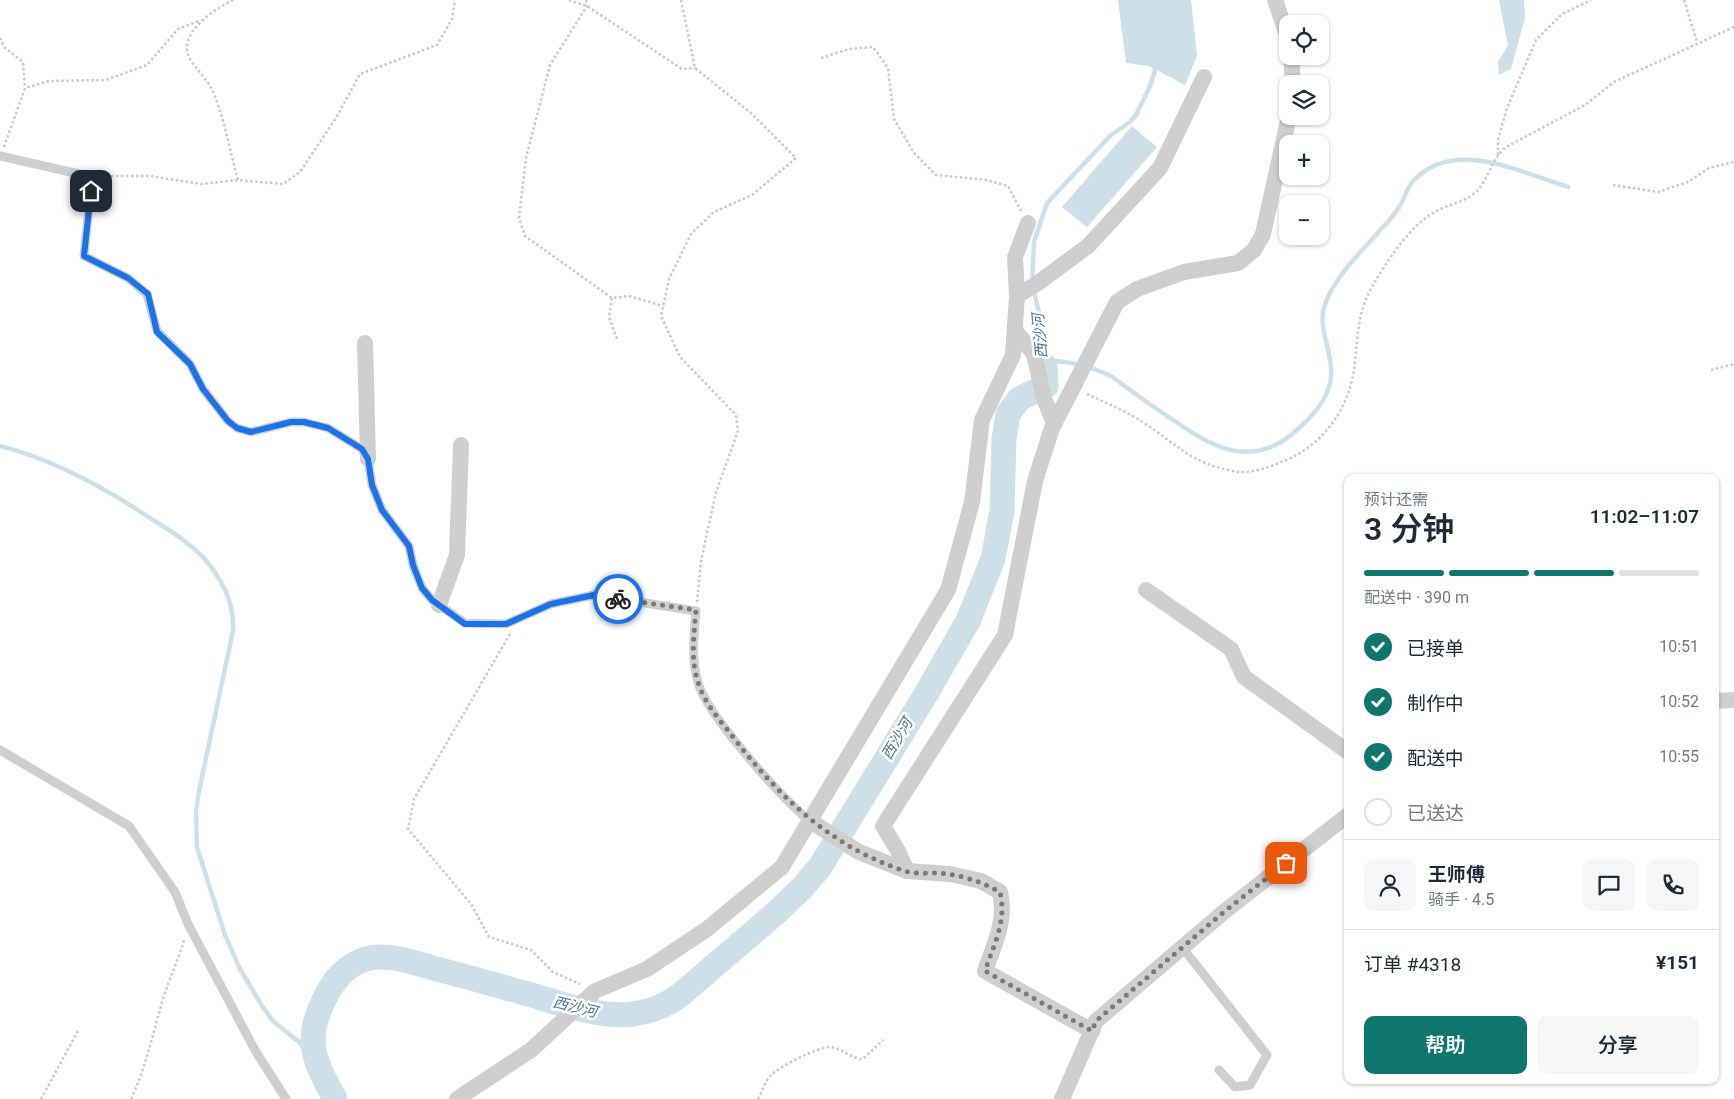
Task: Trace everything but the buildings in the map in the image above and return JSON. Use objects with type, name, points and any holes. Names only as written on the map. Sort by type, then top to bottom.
[{"type":"street","points":[[1275,0],[1280,15]]},
{"type":"street","points":[[1017,296],[1088,246],[1160,168],[1204,77]]},
{"type":"street","points":[[907,871],[883,826],[1005,635],[1034,481],[1054,424],[1117,302],[1137,289],[1184,272],[1238,263],[1254,250],[1264,234],[1287,125]]},
{"type":"street","points":[[457,1099],[509,1066],[554,1030],[595,991],[647,969],[708,930],[782,867],[814,824],[948,590],[972,502],[982,420],[1013,355],[1017,296],[1015,258],[1028,223]]},
{"type":"street","points":[[1014,330],[1034,354],[1044,398],[1054,424]]},
{"type":"street","points":[[365,342],[368,459]]},
{"type":"street","points":[[439,605],[457,555],[461,446]]},
{"type":"street","points":[[1146,590],[1231,649],[1244,677],[1344,749]]},
{"type":"street","points":[[1719,701],[1734,700]]},
{"type":"street","points":[[1062,1099],[1096,1021],[1225,911],[1344,818]]},
{"type":"street","points":[[814,824],[860,852],[907,871],[950,874],[973,879],[981,881],[1000,892],[1003,907],[1002,922],[985,971],[1092,1031]]},
{"type":"lane","points":[[0,156],[92,176],[84,256],[128,278],[148,294],[157,332],[190,364],[203,389],[228,421],[237,428],[251,432],[291,422],[316,424],[340,434],[356,444],[368,459],[372,485],[382,510],[409,546],[413,565],[422,588],[432,600],[465,624],[506,624],[551,604],[594,595],[696,610],[693,657],[698,684],[705,700],[747,754],[814,824]]},
{"type":"lane","points":[[0,750],[129,826],[174,892],[188,924],[256,1052],[286,1099]]},
{"type":"lane","points":[[1182,948],[1267,1055],[1250,1085],[1235,1087],[1219,1070]]},
{"type":"path","points":[[26,88],[49,81],[106,80],[147,65],[178,28],[199,21],[214,9],[233,0]]},
{"type":"path","points":[[92,176],[150,176],[201,184],[238,180],[283,184],[300,172],[336,118],[360,74],[437,45],[452,19],[455,0]]},
{"type":"path","points":[[569,0],[587,6],[682,69],[695,68]]},
{"type":"path","points":[[586,0],[587,6],[550,65],[526,158],[519,218],[526,236],[612,298],[629,296],[663,306]]},
{"type":"path","points":[[681,0],[695,68],[752,114],[796,158],[752,195],[714,212],[691,234],[669,279],[663,306],[661,316],[680,357],[736,415],[738,431],[716,492],[701,561],[696,610]]},
{"type":"path","points":[[1498,155],[1498,140],[1507,108],[1536,40],[1562,14],[1591,0]]},
{"type":"path","points":[[1684,0],[1697,42]]},
{"type":"path","points":[[199,21],[188,43],[189,58],[202,72],[214,94],[238,180]]},
{"type":"path","points":[[1074,388],[1132,415],[1187,455],[1216,468],[1234,472],[1248,471],[1275,464],[1302,452],[1325,433],[1342,407],[1353,376],[1356,334],[1362,306],[1383,269],[1424,220],[1438,210],[1465,200],[1478,190],[1498,155],[1506,147],[1585,105],[1614,82],[1697,42],[1734,27]]},
{"type":"path","points":[[0,38],[4,48],[23,62],[26,88],[12,120],[0,156]]},
{"type":"path","points":[[821,58],[849,49],[873,47],[888,68],[894,119],[914,153],[936,175],[986,180],[1008,186],[1028,223]]},
{"type":"path","points":[[1613,185],[1658,192],[1688,182],[1709,168],[1734,162]]},
{"type":"path","points":[[612,298],[609,317],[618,339]]},
{"type":"path","points":[[1711,370],[1734,364]]},
{"type":"path","points":[[519,619],[414,799],[408,830],[471,904],[490,937],[531,950],[553,972],[595,991]]},
{"type":"path","points":[[131,1099],[144,1072],[164,997],[176,969],[188,924]]},
{"type":"path","points":[[41,1099],[79,1029]]},
{"type":"path","points":[[758,1099],[769,1076],[777,1070],[821,1049],[831,1047],[854,1058],[863,1059],[883,1040]]},
{"type":"water","points":[[1118,0],[1191,0],[1197,56],[1185,85],[1149,66],[1126,63]]},
{"type":"water","points":[[1499,0],[1524,0],[1525,18],[1511,69],[1499,75],[1498,62],[1508,45]]},
{"type":"water","points":[[1132,126],[1157,147],[1087,227],[1062,207]]},
{"type":"waterway","name":"西沙河","points":[[1032,283],[1034,242],[1047,203],[1111,135],[1130,122],[1136,115],[1150,86],[1155,70],[1154,65]]},
{"type":"waterway","points":[[1034,291],[1041,321],[1037,338],[1044,361],[1078,364],[1111,376],[1189,430],[1219,446],[1235,451],[1250,452],[1266,449],[1282,442],[1298,429],[1322,401],[1331,379],[1330,358],[1323,327],[1324,308],[1328,297],[1348,266],[1390,220],[1415,179],[1431,167],[1450,161],[1469,160],[1490,162],[1568,187]]},
{"type":"waterway","name":"西沙河","points":[[335,1099],[317,1062],[313,1040],[314,1028],[331,987],[352,965],[374,957],[400,959],[567,1006],[605,1014],[642,1013],[661,1007],[679,996],[777,912],[802,888],[820,867],[926,694],[968,621],[993,559],[1002,511],[1004,439],[1008,414],[1019,399],[1046,386],[1045,366]]},
{"type":"waterway","points":[[0,446],[60,467],[117,497],[191,546],[209,564],[221,581],[232,610],[233,631],[199,791],[196,811],[197,847],[225,935],[240,969],[274,1022],[299,1042],[315,1062]]},
{"type":"way so far","points":[[618,599],[696,610],[693,657],[698,684],[705,700],[741,748],[768,779],[810,821],[860,852],[907,871],[950,874],[981,881],[1000,892],[1003,907],[1002,922],[985,971],[1092,1031],[1096,1021],[1225,911],[1286,863]]},
{"type":"route","points":[[91,191],[84,256],[128,278],[148,294],[157,332],[190,364],[203,389],[228,421],[237,428],[251,432],[291,422],[316,424],[340,434],[362,449],[368,459],[372,485],[382,510],[409,546],[418,579],[422,588],[432,600],[465,624],[506,624],[551,604],[594,595],[618,599]]}]
